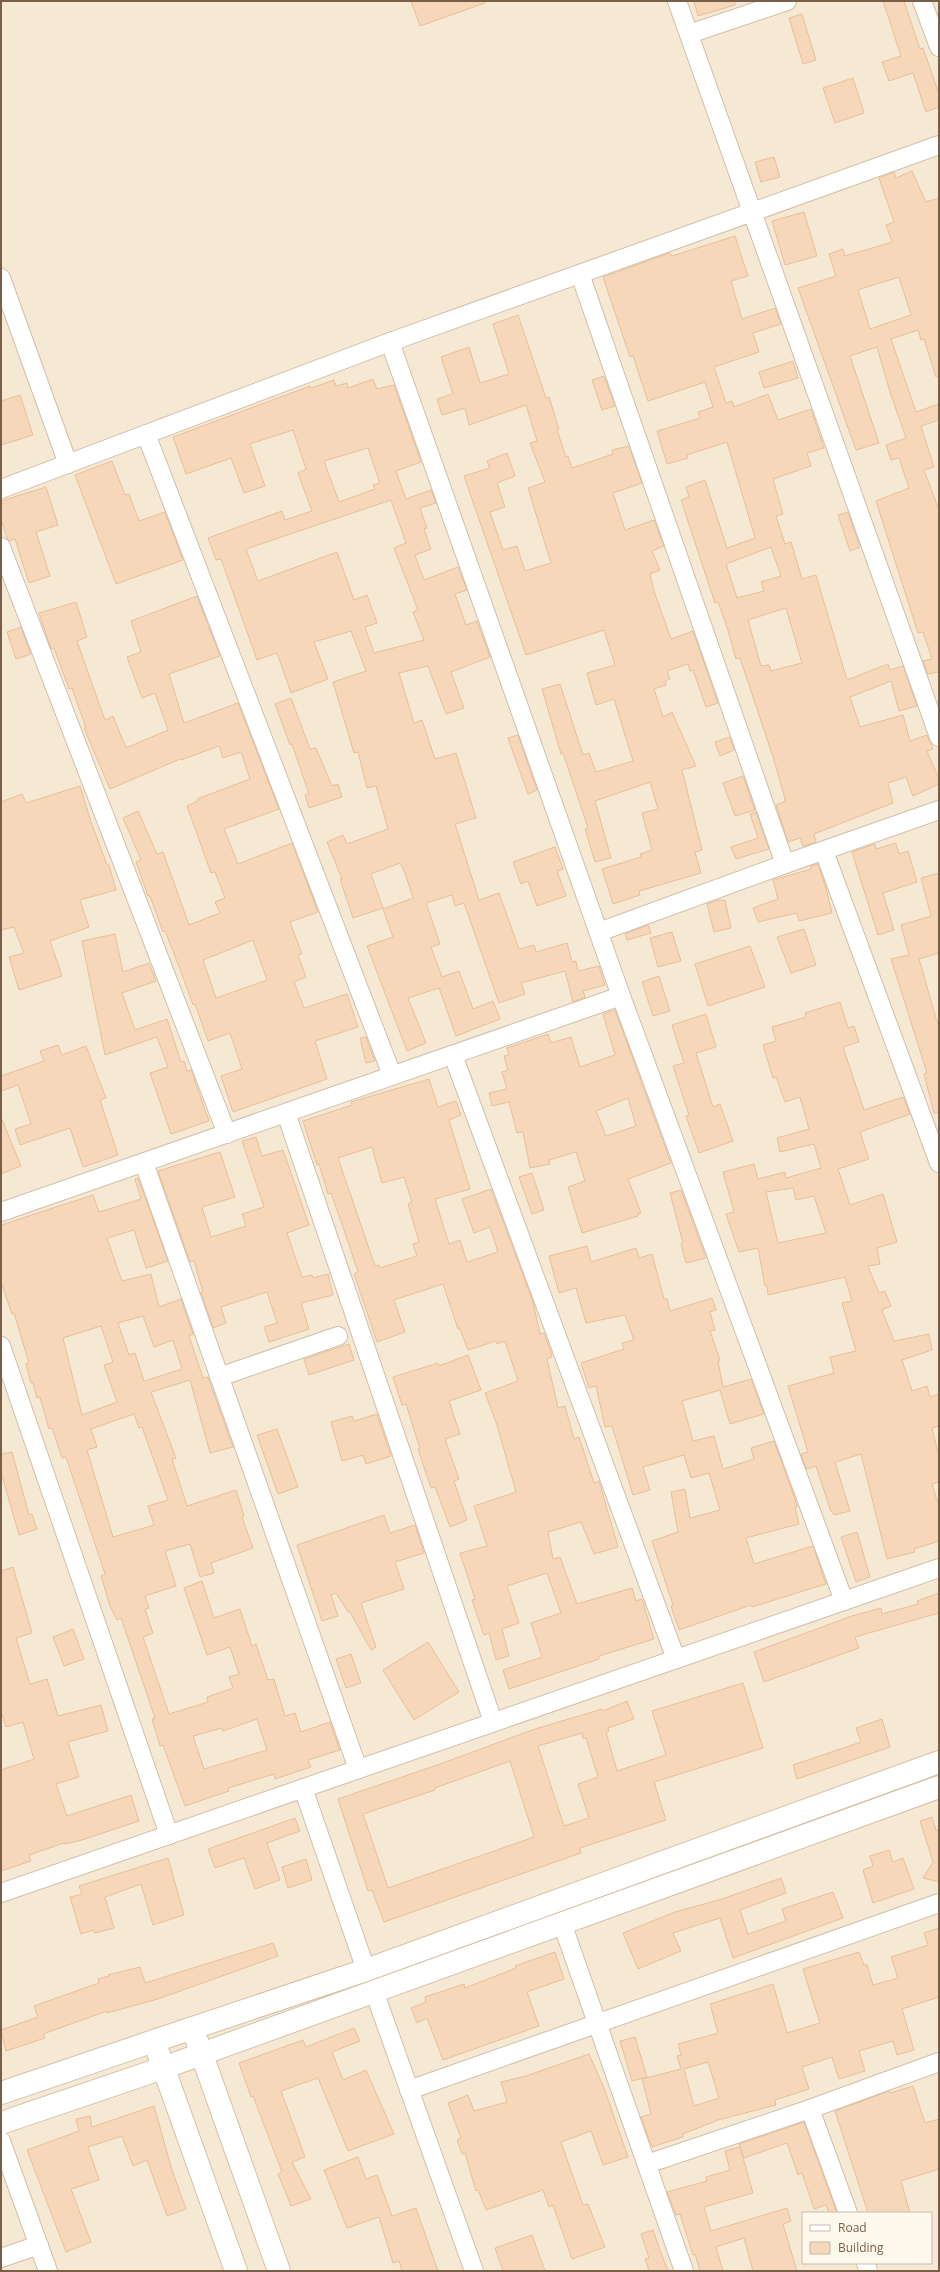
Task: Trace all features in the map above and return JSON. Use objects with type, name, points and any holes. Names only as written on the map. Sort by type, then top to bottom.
[{"type":"main road","points":[[1,2093],[366,1970],[939,1762]]},
{"type":"main road","points":[[1,2123],[163,2068],[939,1787]]},
{"type":"main road","points":[[192,2028],[279,2271]]},
{"type":"main road","points":[[154,2041],[236,2271]]},
{"type":"street","points":[[677,1],[939,737]]},
{"type":"street","points":[[689,34],[787,1]]},
{"type":"street","points":[[922,1],[939,47]]},
{"type":"street","points":[[1,489],[390,342],[939,145]]},
{"type":"street","points":[[580,274],[785,864]]},
{"type":"street","points":[[1,278],[68,464]]},
{"type":"street","points":[[390,342],[621,996],[844,1601]]},
{"type":"street","points":[[146,434],[392,1075]]},
{"type":"street","points":[[1,546],[227,1134]]},
{"type":"street","points":[[599,932],[939,810]]},
{"type":"street","points":[[824,851],[939,1163]]},
{"type":"street","points":[[1,1212],[621,996]]},
{"type":"street","points":[[453,1055],[676,1659]]},
{"type":"street","points":[[286,1113],[493,1722]]},
{"type":"street","points":[[144,1163],[358,1769]]},
{"type":"street","points":[[220,1377],[338,1336]]},
{"type":"street","points":[[1,1346],[169,1835]]},
{"type":"street","points":[[1,1893],[939,1568]]},
{"type":"street","points":[[303,1788],[366,1970]]},
{"type":"street","points":[[409,2090],[939,1903]]},
{"type":"street","points":[[562,1923],[684,2271]]},
{"type":"street","points":[[374,1991],[474,2271]]},
{"type":"street","points":[[647,2164],[810,2109],[939,2062]]},
{"type":"street","points":[[810,2109],[848,2212]]},
{"type":"street","points":[[1,2141],[48,2271]]},
{"type":"street","points":[[1,2258],[39,2245]]},
{"type":"shaded area","points":[[1,1],[939,1],[939,2271],[1,2271]]},
{"type":"building","points":[[411,1],[485,1],[485,3],[420,26]]},
{"type":"building","points":[[694,1],[735,1],[735,5],[698,16]]},
{"type":"building","points":[[883,1],[904,1],[920,49],[923,48],[939,94],[939,107],[926,112],[913,73],[889,81],[882,62],[901,56]]},
{"type":"building","points":[[802,14],[816,60],[803,64],[789,18]]},
{"type":"building","points":[[853,78],[864,113],[835,123],[823,88]]},
{"type":"building","points":[[774,157],[780,177],[761,182],[755,162]]},
{"type":"building","points":[[912,171],[926,202],[939,198],[939,376],[936,377],[924,339],[921,340],[918,330],[891,339],[916,412],[939,404],[939,420],[921,426],[934,467],[924,470],[939,510],[939,672],[928,674],[923,661],[932,659],[923,632],[918,633],[876,501],[909,488],[899,458],[891,460],[886,445],[906,438],[890,392],[877,347],[850,356],[879,443],[856,450],[798,288],[836,276],[829,254],[843,249],[845,256],[892,242],[886,225],[894,222],[879,178],[894,172],[896,178]],"holes":[[[899,277],[911,315],[870,329],[858,290]]]},
{"type":"building","points":[[804,212],[817,256],[785,265],[772,221]]},
{"type":"building","points":[[735,236],[748,276],[731,281],[742,319],[775,308],[781,324],[753,333],[759,352],[714,367],[726,403],[732,401],[734,407],[768,394],[778,420],[811,409],[824,448],[807,453],[811,466],[773,479],[783,514],[776,516],[785,544],[791,542],[802,579],[816,575],[847,680],[888,664],[890,670],[903,666],[917,706],[899,711],[891,681],[850,697],[860,727],[903,715],[910,741],[927,735],[933,749],[927,751],[939,779],[939,784],[913,796],[906,777],[888,783],[893,803],[814,834],[816,842],[803,846],[800,838],[788,842],[776,805],[784,802],[785,799],[774,760],[740,658],[736,659],[718,602],[715,603],[681,500],[689,497],[686,487],[705,480],[727,548],[755,538],[727,442],[687,455],[688,458],[667,464],[657,431],[700,418],[698,412],[713,407],[705,382],[648,401],[633,356],[630,357],[603,277],[670,253],[672,256]],"holes":[[[771,547],[781,576],[761,582],[764,591],[737,598],[726,564]],[[786,608],[802,663],[771,671],[769,665],[761,666],[748,620]]]},
{"type":"building","points":[[518,315],[546,398],[549,397],[559,429],[557,430],[566,457],[568,456],[572,468],[613,454],[612,450],[629,446],[642,483],[613,493],[625,530],[654,520],[664,546],[652,551],[660,570],[650,574],[654,591],[671,639],[693,631],[718,703],[706,707],[693,670],[690,671],[688,664],[667,671],[670,679],[665,681],[666,685],[654,689],[663,717],[672,712],[696,766],[682,770],[702,850],[695,852],[701,873],[639,891],[640,895],[613,904],[602,869],[641,857],[640,854],[652,850],[642,813],[658,809],[650,782],[595,801],[611,858],[595,862],[585,829],[588,828],[563,753],[561,754],[542,689],[560,684],[583,755],[589,753],[596,772],[633,761],[614,699],[596,705],[587,673],[615,665],[604,630],[526,655],[464,476],[490,468],[487,461],[507,453],[515,476],[497,483],[505,507],[490,512],[503,550],[517,546],[525,571],[551,563],[528,488],[545,482],[530,443],[537,441],[526,405],[469,425],[465,408],[442,415],[437,399],[453,394],[441,357],[469,347],[480,383],[509,374],[493,324]]},
{"type":"building","points":[[793,361],[798,378],[764,388],[759,372]]},
{"type":"building","points":[[604,376],[615,406],[602,410],[592,380]]},
{"type":"building","points":[[373,379],[377,389],[394,385],[421,462],[396,471],[406,499],[431,490],[436,503],[420,508],[427,528],[424,529],[431,549],[415,555],[424,580],[458,567],[467,590],[455,594],[466,625],[477,621],[490,657],[451,672],[464,708],[446,714],[428,666],[399,673],[414,723],[422,720],[435,759],[456,753],[476,818],[455,824],[479,900],[499,893],[519,949],[534,945],[536,952],[567,943],[572,962],[576,961],[578,971],[599,966],[605,985],[583,991],[585,997],[573,1002],[565,971],[521,983],[525,994],[499,1003],[464,903],[455,906],[452,895],[426,903],[440,944],[431,947],[442,977],[459,971],[473,1009],[493,1001],[500,1019],[456,1036],[439,988],[408,998],[426,1043],[407,1051],[367,946],[393,937],[383,909],[413,898],[405,873],[400,863],[371,874],[383,908],[353,918],[340,879],[342,879],[327,842],[343,835],[347,844],[388,829],[376,786],[367,788],[358,752],[354,753],[333,682],[366,671],[351,631],[314,642],[328,679],[291,693],[277,653],[257,660],[221,559],[216,560],[208,538],[282,511],[285,520],[312,511],[298,473],[306,469],[293,430],[250,444],[265,486],[244,493],[231,458],[186,474],[173,437],[310,386],[311,388],[334,380],[336,386],[347,383],[348,388]],"holes":[[[368,448],[380,483],[373,485],[375,489],[339,502],[324,461]],[[391,500],[406,543],[394,548],[418,610],[413,612],[424,640],[374,653],[365,627],[377,623],[367,595],[354,600],[337,552],[258,581],[246,549]]]},
{"type":"building","points":[[20,395],[33,435],[1,445],[1,401]]},
{"type":"building","points":[[112,461],[125,495],[129,494],[139,521],[165,512],[183,560],[116,584],[75,475]]},
{"type":"building","points":[[46,487],[58,525],[36,532],[50,576],[29,583],[15,539],[9,541],[7,538],[1,519],[1,501]]},
{"type":"building","points":[[848,512],[860,547],[850,551],[838,515]]},
{"type":"building","points":[[197,596],[220,656],[169,674],[184,723],[238,703],[279,809],[224,829],[238,864],[292,843],[318,912],[290,922],[302,954],[298,955],[306,977],[294,982],[304,1008],[347,994],[358,1027],[315,1041],[327,1079],[233,1112],[221,1076],[242,1069],[230,1033],[208,1041],[195,1004],[193,1005],[165,931],[163,932],[150,896],[148,896],[136,862],[141,860],[123,818],[138,811],[157,854],[163,852],[189,925],[220,913],[215,902],[225,898],[215,872],[211,873],[187,806],[198,801],[197,799],[250,779],[241,752],[223,758],[219,746],[181,760],[180,759],[110,789],[84,728],[86,728],[72,688],[69,689],[54,648],[51,649],[39,613],[76,602],[87,637],[77,641],[105,720],[113,716],[126,748],[168,730],[155,693],[142,698],[127,657],[141,652],[131,621]],"holes":[[[253,940],[267,980],[216,998],[203,960]]]},
{"type":"building","points":[[21,627],[31,654],[16,659],[7,632]]},
{"type":"building","points":[[291,698],[310,749],[316,748],[332,786],[338,784],[342,797],[309,808],[305,795],[309,794],[292,744],[290,745],[275,704]]},
{"type":"building","points":[[518,735],[537,790],[528,794],[508,738]]},
{"type":"building","points":[[730,737],[734,750],[720,756],[715,742]]},
{"type":"building","points":[[743,776],[755,810],[735,816],[723,783]]},
{"type":"building","points":[[80,786],[91,822],[107,865],[109,865],[116,890],[80,900],[89,927],[50,941],[62,976],[19,990],[9,957],[24,953],[14,927],[1,930],[1,802],[22,794],[26,803]]},
{"type":"building","points":[[756,812],[769,849],[736,859],[731,847],[758,838],[750,814]]},
{"type":"building","points":[[896,843],[899,854],[908,851],[917,882],[883,893],[894,930],[878,935],[852,852],[875,844],[876,849]]},
{"type":"building","points":[[555,847],[563,869],[557,871],[566,896],[537,906],[528,881],[521,884],[513,862]]},
{"type":"building","points":[[818,864],[832,913],[799,921],[797,913],[758,922],[753,908],[778,899],[773,880],[811,869],[810,866]]},
{"type":"building","points":[[939,873],[939,953],[919,959],[939,1028],[939,1113],[934,1113],[924,1074],[927,1073],[891,959],[909,955],[901,925],[931,916],[921,878]]},
{"type":"building","points":[[719,900],[725,900],[731,928],[714,932],[707,904]]},
{"type":"building","points":[[648,925],[651,933],[627,940],[625,934]]},
{"type":"building","points":[[804,929],[816,965],[791,973],[777,937]]},
{"type":"building","points":[[672,932],[681,961],[658,967],[650,938]]},
{"type":"building","points":[[115,934],[123,972],[149,963],[156,981],[122,993],[135,1030],[167,1019],[181,1062],[184,1061],[187,1071],[191,1070],[209,1121],[171,1134],[150,1073],[168,1067],[157,1037],[105,1055],[82,941]]},
{"type":"building","points":[[750,946],[765,987],[708,1006],[695,964]]},
{"type":"building","points":[[659,976],[670,1011],[653,1016],[642,982]]},
{"type":"building","points":[[840,1002],[848,1028],[854,1026],[859,1042],[843,1047],[864,1110],[903,1097],[910,1114],[860,1132],[869,1159],[838,1169],[850,1205],[883,1194],[897,1242],[877,1248],[880,1264],[868,1266],[879,1293],[885,1291],[891,1306],[882,1310],[894,1341],[929,1334],[932,1350],[902,1360],[912,1391],[927,1386],[930,1397],[939,1394],[939,1426],[932,1428],[939,1457],[939,1482],[932,1484],[939,1507],[939,1541],[914,1549],[915,1552],[887,1559],[861,1454],[835,1462],[850,1511],[834,1515],[832,1511],[831,1512],[816,1466],[806,1469],[801,1454],[808,1452],[788,1386],[834,1373],[830,1357],[856,1351],[842,1303],[852,1301],[845,1277],[768,1295],[758,1248],[739,1252],[726,1214],[734,1212],[723,1172],[754,1164],[758,1179],[785,1172],[786,1178],[821,1168],[814,1144],[780,1152],[777,1138],[809,1129],[800,1097],[785,1102],[776,1077],[773,1078],[763,1045],[776,1041],[772,1027],[806,1017],[805,1013]],"holes":[[[793,1188],[796,1200],[814,1196],[826,1233],[778,1243],[766,1192]]]},
{"type":"building","points":[[615,1010],[671,1163],[628,1179],[641,1213],[638,1214],[638,1216],[582,1233],[568,1187],[585,1181],[576,1152],[549,1160],[550,1164],[530,1168],[523,1132],[517,1133],[509,1102],[492,1106],[489,1093],[507,1089],[502,1072],[508,1070],[504,1056],[509,1055],[507,1048],[548,1034],[551,1043],[571,1037],[580,1067],[615,1055],[603,1014]],"holes":[[[628,1098],[636,1126],[606,1136],[596,1111]]]},
{"type":"building","points":[[706,1014],[716,1047],[696,1053],[713,1107],[720,1104],[733,1141],[699,1153],[686,1116],[689,1115],[673,1066],[684,1063],[672,1025]]},
{"type":"building","points":[[366,1037],[375,1061],[366,1063],[360,1038]]},
{"type":"building","points":[[58,1045],[62,1055],[86,1046],[106,1098],[100,1100],[118,1155],[83,1167],[70,1128],[20,1145],[15,1129],[31,1124],[18,1085],[1,1091],[1,1076],[44,1061],[40,1051]]},
{"type":"building","points":[[429,1079],[438,1107],[456,1101],[461,1115],[449,1120],[470,1189],[435,1199],[449,1244],[460,1240],[467,1262],[498,1252],[490,1227],[474,1233],[462,1199],[491,1189],[533,1302],[540,1334],[544,1333],[550,1349],[552,1357],[547,1359],[558,1408],[565,1406],[574,1439],[579,1437],[594,1483],[599,1481],[618,1547],[594,1554],[581,1522],[548,1532],[553,1559],[560,1557],[577,1604],[632,1588],[636,1601],[642,1599],[654,1639],[599,1656],[599,1659],[509,1689],[503,1670],[542,1657],[531,1623],[561,1613],[547,1573],[507,1586],[519,1623],[502,1629],[509,1656],[496,1660],[489,1633],[484,1635],[472,1600],[475,1599],[460,1553],[487,1546],[474,1506],[516,1492],[496,1422],[485,1393],[518,1381],[505,1341],[497,1344],[496,1341],[468,1350],[460,1329],[458,1329],[443,1284],[394,1300],[405,1332],[377,1342],[354,1274],[358,1272],[344,1230],[331,1193],[328,1194],[319,1164],[317,1165],[303,1121],[352,1105],[351,1102]],"holes":[[[372,1147],[382,1183],[404,1177],[412,1202],[408,1204],[419,1242],[413,1244],[417,1256],[380,1268],[379,1265],[375,1266],[338,1158]]]},
{"type":"building","points":[[1,1117],[21,1166],[1,1174]]},
{"type":"building","points":[[256,1137],[262,1156],[283,1150],[309,1225],[287,1233],[302,1277],[312,1275],[313,1278],[328,1274],[333,1295],[301,1303],[309,1329],[269,1342],[264,1327],[277,1323],[267,1292],[221,1307],[226,1323],[213,1328],[201,1292],[203,1292],[194,1261],[190,1262],[158,1171],[220,1152],[235,1197],[202,1207],[211,1237],[246,1226],[242,1214],[264,1207],[242,1141]]},
{"type":"building","points":[[532,1173],[544,1210],[532,1214],[519,1177]]},
{"type":"building","points":[[138,1178],[168,1261],[146,1268],[134,1230],[107,1238],[122,1281],[151,1274],[159,1307],[181,1299],[193,1334],[189,1336],[203,1378],[208,1377],[233,1447],[210,1453],[190,1380],[151,1392],[176,1458],[172,1459],[187,1506],[236,1490],[244,1516],[242,1517],[253,1548],[211,1563],[214,1573],[200,1577],[190,1544],[165,1551],[176,1586],[145,1596],[149,1608],[145,1609],[153,1633],[143,1637],[169,1714],[208,1702],[207,1697],[233,1688],[229,1677],[239,1674],[230,1647],[207,1655],[184,1588],[202,1581],[214,1618],[240,1609],[252,1646],[256,1644],[268,1680],[274,1679],[285,1716],[295,1713],[301,1732],[330,1722],[340,1750],[308,1760],[311,1767],[275,1779],[274,1774],[228,1788],[229,1791],[185,1806],[163,1745],[160,1746],[152,1719],[155,1718],[121,1618],[117,1620],[110,1606],[101,1576],[105,1574],[66,1457],[62,1458],[52,1428],[49,1429],[40,1397],[37,1398],[33,1383],[31,1383],[26,1364],[29,1363],[14,1313],[12,1314],[1,1282],[1,1225],[93,1195],[99,1212],[141,1199],[135,1179]],"holes":[[[143,1316],[154,1347],[173,1340],[182,1369],[144,1381],[135,1353],[129,1355],[118,1323]],[[101,1326],[113,1362],[104,1365],[117,1402],[82,1415],[63,1338]],[[134,1414],[139,1428],[142,1427],[168,1500],[148,1506],[154,1525],[113,1537],[87,1450],[97,1447],[91,1429]],[[257,1719],[267,1750],[204,1769],[193,1736],[222,1728],[223,1731]]]},
{"type":"building","points":[[681,1190],[706,1258],[686,1263],[681,1244],[683,1243],[670,1193]]},
{"type":"building","points":[[587,1246],[591,1262],[636,1248],[639,1258],[652,1254],[664,1299],[667,1299],[670,1311],[712,1298],[716,1310],[710,1312],[715,1330],[710,1331],[720,1360],[718,1361],[723,1387],[751,1379],[764,1414],[730,1424],[720,1390],[682,1401],[693,1441],[714,1436],[723,1469],[754,1459],[751,1448],[774,1441],[795,1499],[797,1507],[795,1508],[799,1524],[746,1538],[754,1564],[813,1546],[826,1584],[752,1607],[751,1605],[679,1630],[671,1606],[673,1605],[652,1541],[678,1532],[671,1492],[685,1489],[690,1518],[720,1510],[709,1473],[691,1478],[684,1455],[643,1467],[650,1490],[633,1495],[612,1426],[605,1427],[596,1386],[589,1388],[581,1363],[624,1349],[622,1343],[634,1340],[625,1315],[586,1323],[576,1288],[559,1293],[549,1256]]},
{"type":"building","points":[[349,1344],[354,1360],[309,1375],[304,1359]]},
{"type":"building","points":[[468,1355],[481,1390],[449,1401],[460,1434],[445,1439],[459,1479],[454,1481],[467,1520],[450,1527],[435,1487],[431,1488],[418,1449],[420,1449],[406,1404],[402,1405],[393,1377],[438,1363],[439,1366]]},
{"type":"building","points":[[377,1414],[391,1456],[366,1464],[363,1455],[342,1461],[331,1422],[352,1416],[354,1421]]},
{"type":"building","points":[[277,1429],[298,1487],[278,1494],[257,1435]]},
{"type":"building","points":[[12,1452],[29,1515],[32,1514],[37,1529],[19,1535],[1,1472],[1,1454]]},
{"type":"building","points":[[384,1515],[390,1533],[415,1525],[424,1553],[395,1562],[404,1589],[361,1603],[376,1647],[371,1650],[350,1612],[348,1612],[336,1593],[331,1595],[338,1616],[322,1621],[297,1545]]},
{"type":"building","points":[[857,1532],[870,1577],[856,1582],[841,1537]]},
{"type":"building","points":[[13,1567],[32,1633],[16,1638],[30,1684],[47,1679],[58,1716],[101,1705],[108,1731],[68,1742],[79,1777],[56,1784],[67,1816],[131,1795],[139,1821],[82,1840],[64,1843],[29,1855],[31,1861],[1,1871],[1,1770],[34,1759],[23,1722],[6,1727],[1,1711],[1,1571]]},
{"type":"building","points":[[939,1593],[939,1613],[855,1637],[859,1648],[764,1682],[754,1652],[852,1616],[881,1608],[882,1614],[918,1604],[917,1601]]},
{"type":"building","points":[[73,1629],[84,1659],[64,1666],[53,1637]]},
{"type":"building","points":[[428,1642],[459,1692],[414,1720],[383,1670]]},
{"type":"building","points":[[351,1654],[361,1683],[346,1688],[336,1659]]},
{"type":"building","points":[[743,1683],[763,1748],[654,1782],[666,1820],[580,1848],[581,1853],[384,1922],[372,1890],[368,1891],[338,1799],[535,1729],[602,1709],[603,1711],[627,1701],[634,1719],[608,1728],[609,1731],[606,1732],[617,1771],[666,1755],[652,1711]],"holes":[[[582,1733],[583,1739],[586,1738],[598,1777],[578,1784],[589,1818],[564,1826],[538,1746]],[[510,1761],[534,1837],[388,1888],[363,1814],[435,1790],[435,1788]]]},
{"type":"building","points":[[882,1719],[890,1747],[797,1779],[793,1765],[861,1742],[856,1728]]},
{"type":"building","points":[[932,1817],[936,1830],[939,1830],[939,1882],[923,1878],[933,1862],[920,1821]]},
{"type":"building","points":[[295,1818],[300,1831],[267,1843],[280,1880],[255,1889],[244,1858],[215,1868],[208,1849]]},
{"type":"building","points":[[889,1850],[893,1862],[903,1858],[914,1889],[873,1903],[863,1870],[873,1866],[870,1856]]},
{"type":"building","points":[[168,1858],[184,1915],[153,1925],[141,1884],[105,1897],[114,1928],[95,1933],[94,1930],[81,1934],[70,1897],[82,1894],[79,1886]]},
{"type":"building","points":[[306,1859],[312,1880],[288,1888],[282,1867]]},
{"type":"building","points":[[781,1878],[786,1893],[740,1910],[748,1934],[786,1921],[782,1909],[833,1892],[843,1918],[733,1958],[720,1918],[673,1933],[681,1951],[638,1969],[623,1933],[675,1912],[722,1899]]},
{"type":"building","points":[[939,1928],[939,1997],[902,2009],[914,2050],[897,2055],[893,2041],[859,2051],[865,2071],[839,2079],[832,2057],[802,2067],[809,2089],[775,2100],[776,2105],[718,2120],[683,2134],[683,2137],[652,2147],[641,2117],[651,2114],[642,2079],[681,2069],[677,2056],[681,2055],[678,2044],[718,2033],[710,2004],[773,1984],[787,2033],[820,2023],[803,1969],[859,1952],[864,1965],[867,1965],[873,1985],[898,1978],[891,1957],[928,1945],[924,1933]],"holes":[[[708,2062],[719,2098],[694,2106],[684,2069]]]},
{"type":"building","points":[[273,1943],[278,1956],[158,1999],[107,2013],[107,2011],[43,2034],[45,2038],[6,2051],[1,2030],[38,2017],[34,2006],[99,1983],[98,1979],[140,1967],[145,1983]]},
{"type":"building","points":[[555,1952],[564,1979],[527,1992],[539,2026],[443,2060],[427,2018],[417,2023],[411,2008],[426,2002],[425,1997],[464,1984],[465,1988],[516,1968],[515,1966]]},
{"type":"building","points":[[354,2028],[360,2041],[332,2052],[343,2080],[366,2070],[394,2134],[348,2151],[318,2078],[281,2091],[305,2157],[292,2162],[311,2199],[291,2206],[278,2174],[282,2172],[253,2096],[251,2097],[239,2063],[303,2040],[306,2047]]},
{"type":"building","points":[[635,2037],[647,2077],[632,2081],[620,2041]]},
{"type":"building","points":[[589,2054],[604,2088],[628,2157],[603,2165],[591,2131],[561,2142],[583,2205],[588,2204],[605,2247],[572,2259],[553,2205],[549,2207],[543,2190],[486,2210],[478,2190],[476,2191],[465,2153],[462,2154],[457,2140],[461,2138],[448,2103],[468,2095],[474,2111],[507,2102],[501,2082],[526,2076]]},
{"type":"building","points":[[913,2086],[925,2123],[939,2119],[939,2169],[901,2181],[910,2212],[868,2212],[835,2111],[889,2091],[890,2093]]},
{"type":"building","points":[[154,2106],[172,2170],[186,2209],[167,2216],[147,2160],[133,2166],[122,2136],[88,2147],[99,2180],[71,2189],[91,2242],[66,2252],[27,2150],[79,2131],[76,2119],[90,2116],[92,2127]]},
{"type":"building","points":[[804,2122],[837,2212],[829,2212],[826,2205],[814,2209],[802,2173],[798,2175],[787,2143],[744,2158],[739,2144]]},
{"type":"building","points":[[740,2147],[753,2193],[704,2207],[711,2231],[787,2208],[791,2221],[783,2224],[797,2271],[753,2271],[744,2238],[716,2247],[723,2271],[700,2271],[695,2254],[693,2255],[680,2214],[676,2215],[667,2192],[707,2181],[706,2177],[730,2170],[725,2151]]},
{"type":"building","points":[[358,2157],[366,2179],[377,2175],[392,2216],[416,2208],[438,2271],[402,2271],[399,2261],[393,2263],[379,2217],[347,2228],[324,2170]]},
{"type":"building","points":[[653,2230],[668,2271],[649,2271],[645,2259],[649,2258],[641,2234]]},
{"type":"building","points":[[532,2235],[545,2271],[503,2271],[495,2248]]}]
